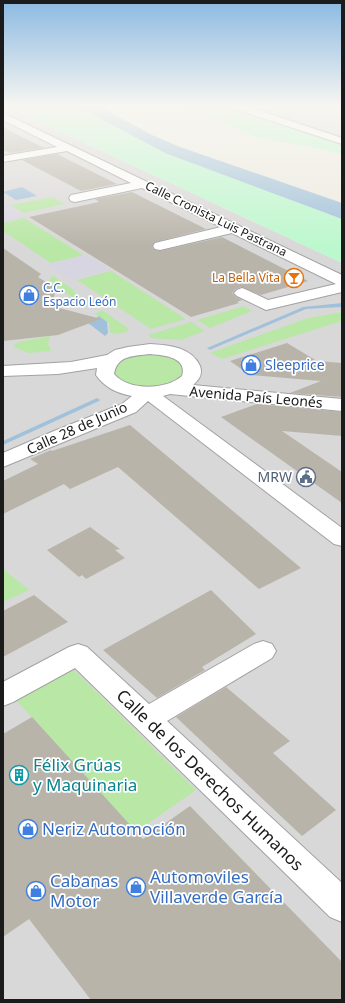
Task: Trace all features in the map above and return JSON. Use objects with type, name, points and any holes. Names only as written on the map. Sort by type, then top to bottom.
[{"type":"street","points":[[5,159],[46,152]]},
{"type":"street","name":"Calle Cronista Luis Pastrana","points":[[76,152],[342,281]]},
{"type":"street","points":[[75,198],[144,184]]},
{"type":"street","points":[[160,246],[234,228]]},
{"type":"street","points":[[242,293],[266,305],[342,287]]},
{"type":"street","points":[[3,371],[64,368],[95,364],[136,350],[150,349],[165,350],[178,354],[187,359],[192,367],[191,377],[186,382],[171,389],[150,391],[122,388],[112,383],[105,375],[105,367],[111,359]]},
{"type":"street","name":"Avenida País Leonés","points":[[191,377],[233,384],[342,394]]},
{"type":"street","points":[[3,381],[69,380],[112,383]]},
{"type":"street","name":"Avenida País Leonés","points":[[171,389],[342,405]]},
{"type":"street","points":[[150,391],[156,398],[342,539]]},
{"type":"street","name":"Calle 28 de Junio","points":[[3,461],[61,434],[128,408],[150,391]]},
{"type":"street","points":[[146,719],[263,651]]},
{"type":"street","name":"Calle de los Derechos Humanos","points":[[3,695],[78,654],[342,906]]},
{"type":"shaded area","points":[[3,152],[103,152],[342,263],[342,1000],[3,1000]]},
{"type":"shaded area","points":[[3,206],[6,206],[25,217],[3,222]]},
{"type":"shaded area","points":[[86,255],[110,269],[71,280],[47,265]]},
{"type":"green space","points":[[104,152],[163,152],[342,219],[342,263]]},
{"type":"green space","points":[[333,152],[342,152],[342,154]]},
{"type":"green space","points":[[52,197],[65,204],[23,213],[11,205]]},
{"type":"green space","points":[[24,218],[83,255],[51,263],[3,231],[3,223]]},
{"type":"green space","points":[[111,271],[186,319],[151,329],[77,280]]},
{"type":"green space","points":[[53,276],[74,290],[78,301],[48,281]]},
{"type":"green space","points":[[244,306],[252,311],[210,328],[197,320]]},
{"type":"green space","points":[[102,310],[129,329],[127,332],[114,334],[110,332],[109,323],[95,314]]},
{"type":"green space","points":[[342,312],[342,321],[222,359],[210,353],[308,318]]},
{"type":"green space","points":[[191,322],[205,331],[181,340],[151,338],[148,335]]},
{"type":"green space","points":[[50,336],[48,344],[51,351],[29,353],[14,347],[14,345],[19,342]]},
{"type":"green space","points":[[150,353],[172,357],[179,362],[185,373],[178,380],[170,384],[150,388],[129,384],[120,380],[113,374],[113,367],[121,360],[134,355]]},
{"type":"green space","points":[[3,569],[29,590],[3,602]]},
{"type":"green space","points":[[73,669],[196,790],[136,832],[16,700]]},
{"type":"water","points":[[163,152],[194,152],[342,203],[342,219]]},
{"type":"water","points":[[22,187],[37,196],[16,200],[3,192]]},
{"type":"water","points":[[99,316],[107,322],[108,333],[105,336],[88,323]]},
{"type":"building","points":[[57,154],[117,184],[81,191],[22,160]]},
{"type":"building","points":[[132,192],[206,229],[155,242],[152,247],[155,250],[160,251],[222,237],[308,281],[261,295],[241,287],[232,293],[242,300],[237,302],[239,303],[191,317],[29,217],[99,202],[95,199]]},
{"type":"building","name":"C.C. Espacio León","points":[[3,248],[41,274],[38,277],[52,286],[55,292],[52,306],[101,319],[58,335],[3,341]]},
{"type":"building","points":[[287,343],[317,361],[342,363],[342,397],[290,393],[321,381],[250,375],[230,361]]},
{"type":"building","points":[[257,404],[342,412],[342,436],[282,431],[342,472],[342,503],[221,417]]},
{"type":"building","points":[[130,425],[301,568],[259,589],[118,467],[70,489],[64,484],[3,514],[3,481],[38,464],[30,459],[51,450],[52,451]]},
{"type":"building","points":[[90,527],[120,549],[115,550],[125,558],[86,579],[82,575],[79,577],[47,550]]},
{"type":"building","points":[[211,590],[256,634],[202,667],[205,670],[157,698],[103,650]]},
{"type":"building","points":[[34,595],[68,622],[3,657],[3,611]]},
{"type":"building","points":[[226,687],[290,741],[273,753],[336,810],[302,836],[176,717]]},
{"type":"building","points":[[32,717],[143,839],[190,806],[342,962],[342,1000],[91,1000],[29,919],[3,937],[3,734]]},
{"type":"waterway","points":[[210,348],[305,308],[342,305]]},
{"type":"waterway","points":[[3,443],[97,400]]},
{"type":"place","name":"La Bella Vita","points":[[294,278]]},
{"type":"place","name":"C.C. Espacio León","points":[[29,295]]},
{"type":"place","name":"Sleeprice","points":[[251,365]]},
{"type":"place","name":"MRW","points":[[306,477]]},
{"type":"place","name":"Félix Grúas y Maquinaria","points":[[19,775]]},
{"type":"place","name":"Neriz Automoción","points":[[28,829]]},
{"type":"place","name":"Automoviles Villaverde García","points":[[136,887]]},
{"type":"place","name":"Cabanas Motor","points":[[36,891]]}]
